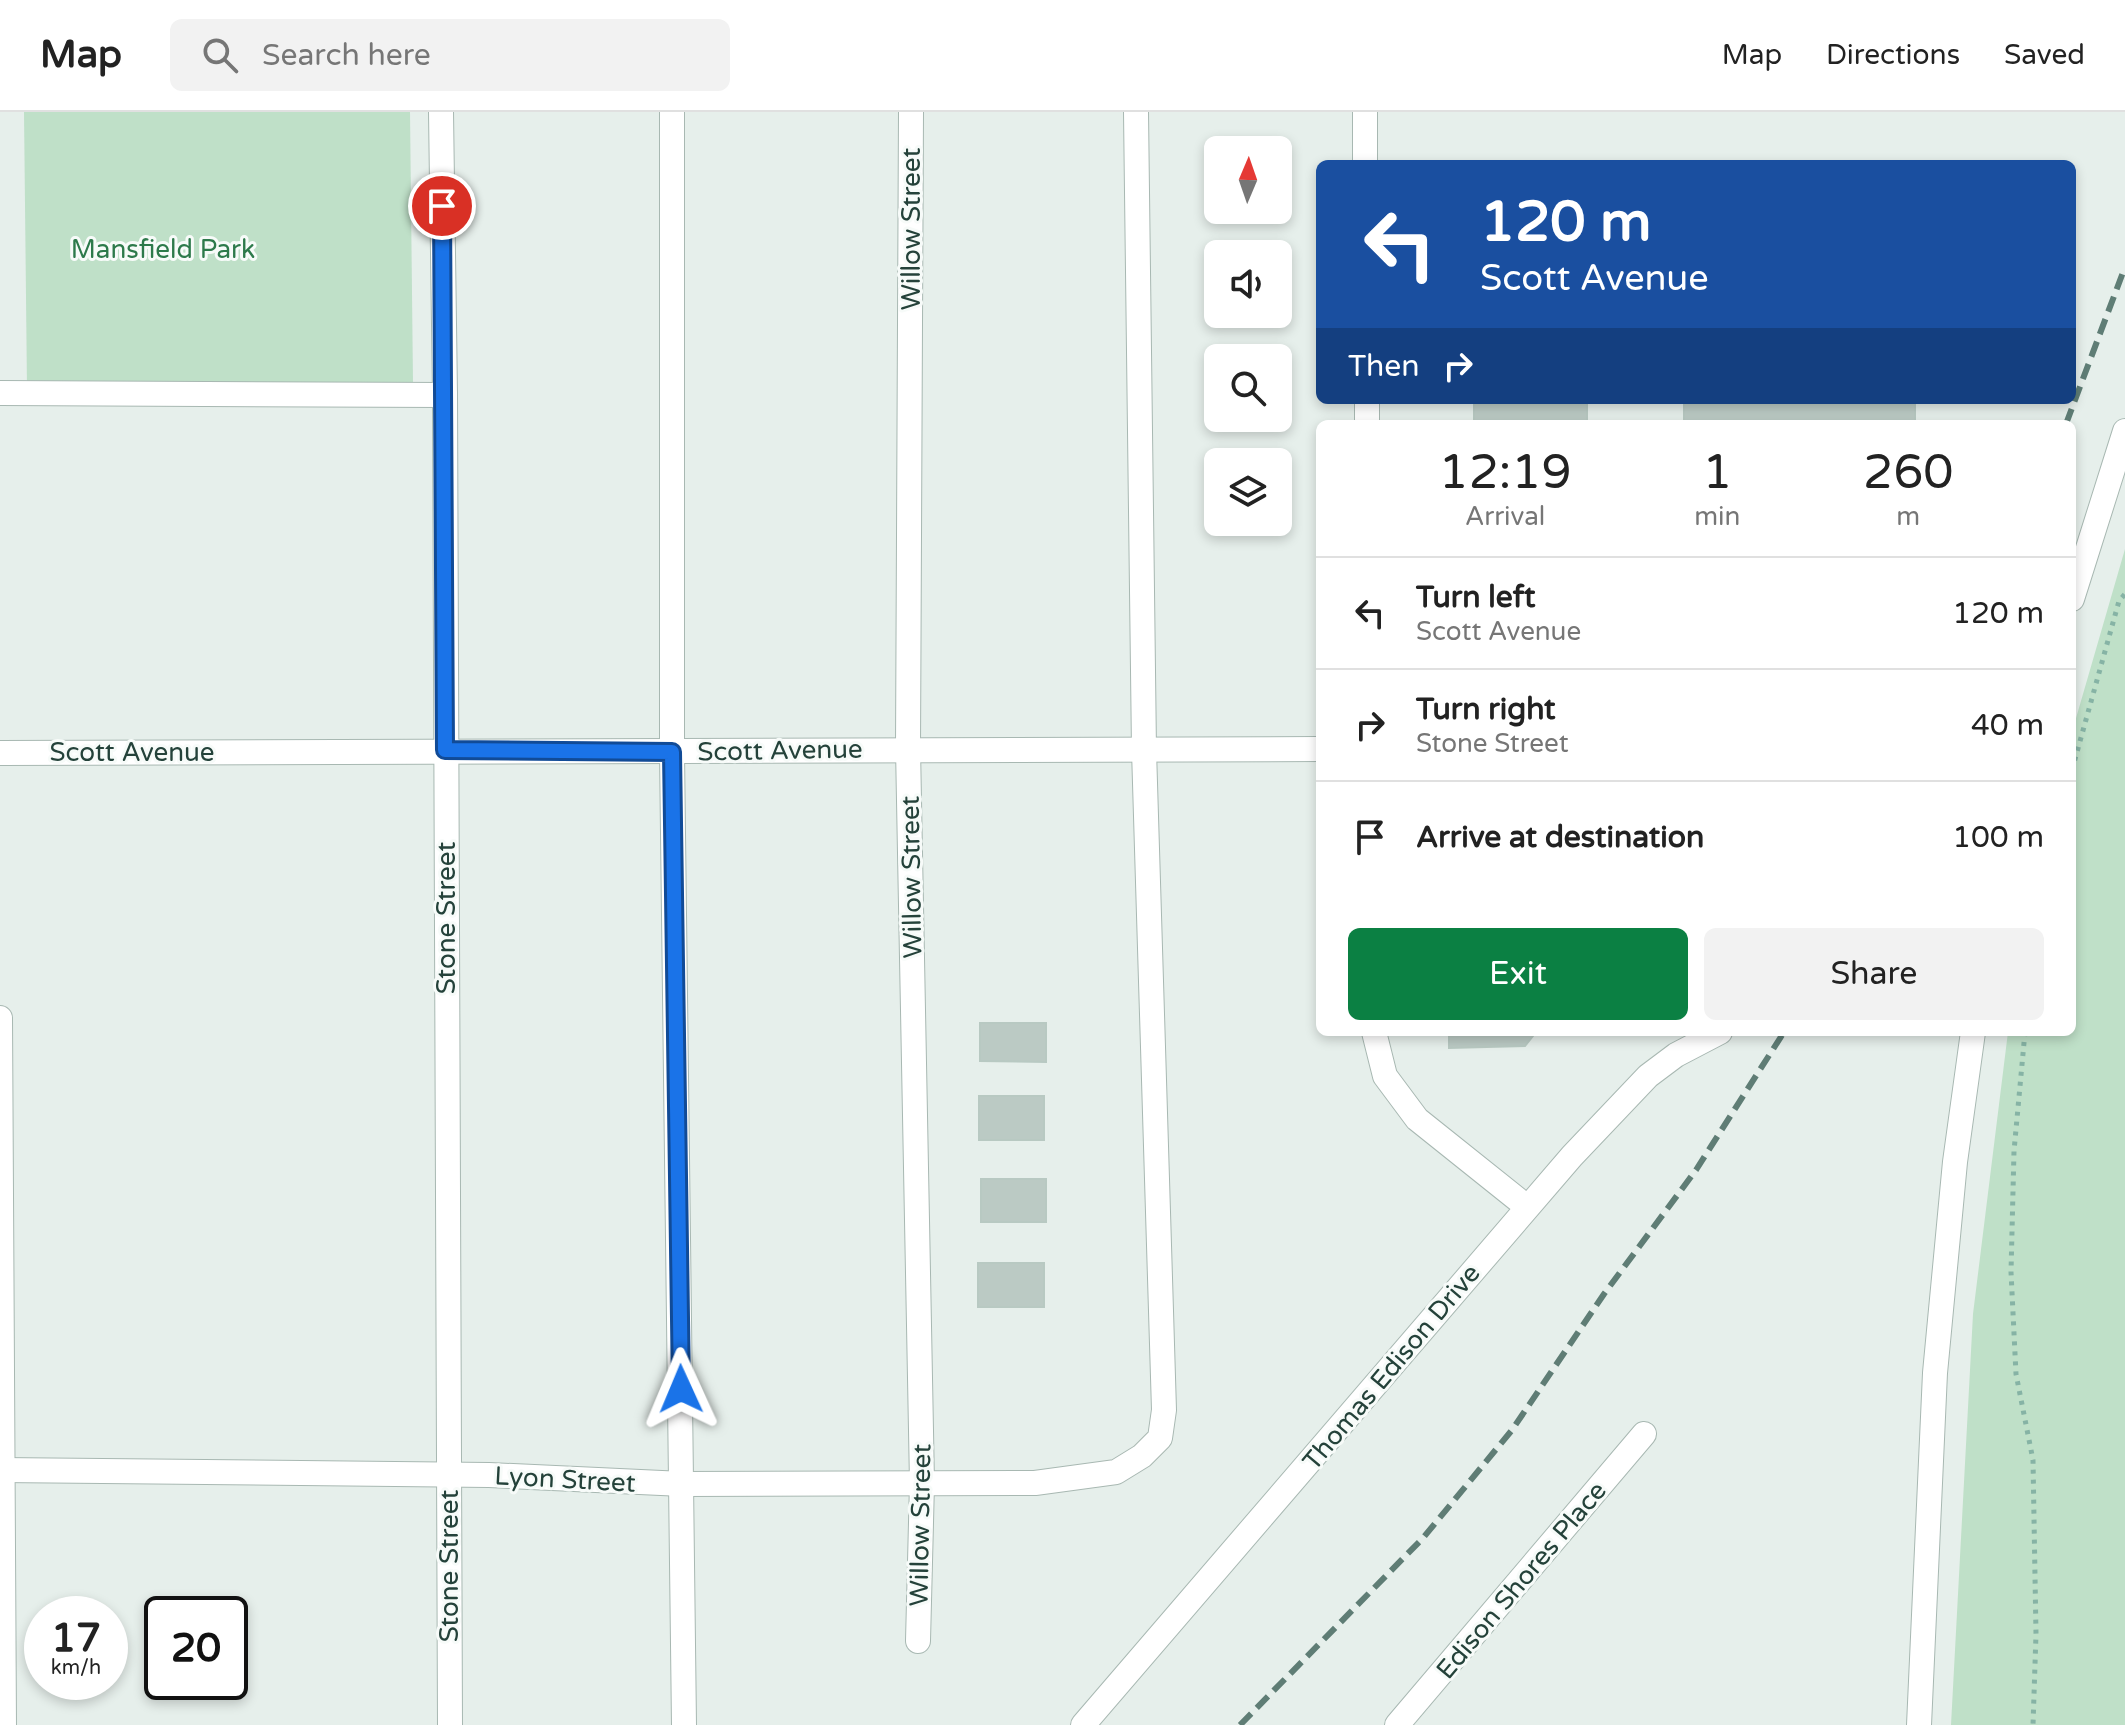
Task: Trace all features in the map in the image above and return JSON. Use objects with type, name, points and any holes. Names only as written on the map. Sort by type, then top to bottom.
[{"type":"street","name":"Stone Street","points":[[441,112],[445,395],[450,1725]]},
{"type":"street","points":[[672,112],[672,752],[684,1725]]},
{"type":"street","name":"Willow Street","points":[[911,112],[908,748],[922,1483],[918,1641]]},
{"type":"street","points":[[1136,112],[1144,750]]},
{"type":"street","points":[[1365,112],[1365,160]]},
{"type":"street","points":[[0,393],[445,395]]},
{"type":"street","points":[[2076,586],[2125,431]]},
{"type":"street","name":"Scott Avenue","points":[[0,753],[1316,749]]},
{"type":"street","name":"Lyon Street","points":[[2,1470],[448,1475],[683,1484],[1035,1483],[1116,1472],[1142,1456],[1160,1438],[1164,1410],[1144,750]]},
{"type":"street","points":[[0,1018],[4,1725]]},
{"type":"street","points":[[1375,1036],[1385,1076],[1417,1119],[1527,1207]]},
{"type":"street","name":"Thomas Edison Drive","points":[[1083,1725],[1527,1207],[1648,1076],[1676,1055],[1712,1036]]},
{"type":"street","points":[[1919,1725],[1935,1373],[1955,1162],[1972,1036]]},
{"type":"street","name":"Edison Shores Place","points":[[1397,1725],[1644,1434]]},
{"type":"path","points":[[2076,756],[2119,601],[2125,594]]},
{"type":"path","points":[[2025,1036],[2014,1151],[2011,1272],[2016,1374],[2033,1460],[2036,1634],[2033,1725]]},
{"type":"green space","name":"Mansfield Park","points":[[24,112],[410,112],[413,383],[27,388]]},
{"type":"green space","points":[[2125,549],[2125,1725],[1951,1725],[1973,1314],[2008,1036],[2076,1036],[2076,718]]},
{"type":"building","points":[[1474,404],[1587,404],[1587,420],[1474,420]]},
{"type":"building","points":[[1684,404],[1915,404],[1915,420],[1684,420]]},
{"type":"building","points":[[980,1023],[1046,1023],[1046,1062],[980,1061]]},
{"type":"building","points":[[1449,1036],[1533,1036],[1525,1046],[1449,1048]]},
{"type":"building","points":[[979,1096],[1044,1096],[1044,1140],[979,1140]]},
{"type":"building","points":[[981,1179],[1046,1179],[1046,1222],[981,1222]]},
{"type":"building","points":[[978,1263],[1044,1263],[1044,1307],[978,1307]]},
{"type":"railway","points":[[2076,397],[2125,267]]},
{"type":"railway","points":[[2068,420],[2074,404]]},
{"type":"railway","points":[[1240,1725],[1423,1538],[1512,1430],[1604,1294],[1696,1170],[1781,1036]]},
{"type":"route","points":[[442,206],[445,750],[672,752],[681,1389]]}]
